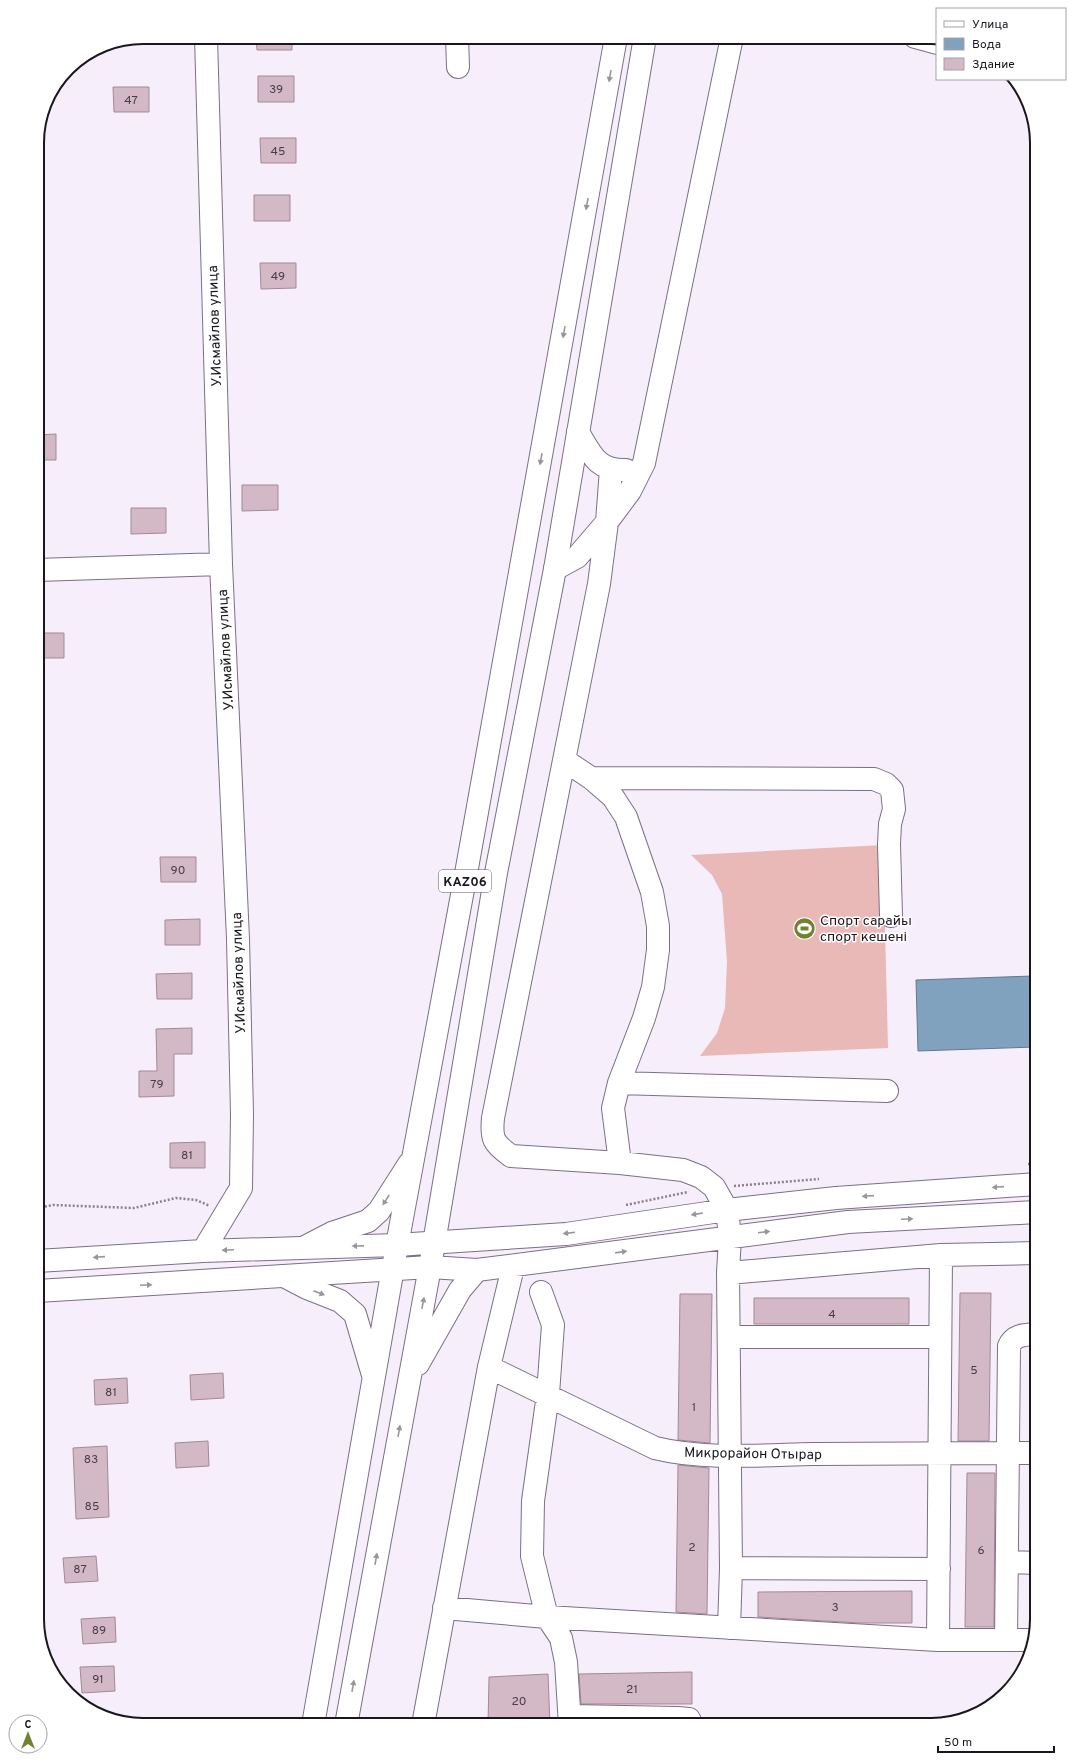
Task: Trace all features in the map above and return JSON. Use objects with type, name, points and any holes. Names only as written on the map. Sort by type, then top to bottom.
[{"type":"main road","name":"У.Исмайлов улица","points":[[203,1251],[241,1188],[242,1114],[238,939],[221,564],[206,44]]},
{"type":"main road","points":[[457,44],[458,67]]},
{"type":"main road","name":"KАZ06","points":[[314,1718],[394,1270],[397,1245],[415,1155],[615,44]]},
{"type":"main road","name":"KАZ06","points":[[347,1718],[408,1380],[430,1267],[496,873],[555,569],[644,44]]},
{"type":"main road","points":[[555,569],[577,557],[607,522],[630,491],[644,463],[731,44]]},
{"type":"main road","points":[[578,432],[597,462],[611,469],[625,470],[644,463]]},
{"type":"main road","points":[[611,469],[607,522],[599,584],[491,1134],[498,1147],[511,1156],[620,1163],[683,1170],[701,1177],[714,1187],[727,1210],[730,1236],[728,1273],[728,1337],[731,1568],[728,1628]]},
{"type":"main road","points":[[44,570],[221,564]]},
{"type":"main road","points":[[555,569],[578,571],[589,575],[599,584]]},
{"type":"main road","points":[[564,760],[591,778],[613,797],[626,817],[652,892],[658,926],[658,950],[653,987],[644,1018],[619,1083],[613,1108],[620,1163]]},
{"type":"main road","points":[[591,778],[874,779],[886,784],[892,790],[894,809],[890,824],[889,844],[891,916]]},
{"type":"main road","points":[[467,868],[496,873]]},
{"type":"main road","points":[[619,1083],[887,1091]]},
{"type":"main road","points":[[305,1247],[332,1233],[368,1221],[379,1211],[415,1155]]},
{"type":"main road","points":[[44,1261],[203,1251],[397,1245],[566,1234],[727,1210],[836,1198],[1030,1184]]},
{"type":"main road","points":[[44,1291],[430,1267],[477,1270],[730,1236],[848,1222],[1030,1212]]},
{"type":"main road","points":[[728,1273],[941,1255],[1030,1253]]},
{"type":"main road","points":[[938,1640],[941,1255]]},
{"type":"main road","points":[[423,1718],[489,1367],[513,1266]]},
{"type":"main road","points":[[408,1380],[460,1290],[477,1270]]},
{"type":"main road","points":[[284,1276],[307,1288],[340,1301],[355,1314],[374,1380]]},
{"type":"main road","points":[[541,1292],[553,1325],[548,1394],[533,1501],[532,1556],[547,1617],[561,1638],[566,1662],[570,1718]]},
{"type":"main road","points":[[1006,1640],[1009,1346],[1011,1341],[1016,1337],[1030,1335]]},
{"type":"main road","points":[[728,1337],[940,1337]]},
{"type":"main road","name":"Микрорайон Отырар","points":[[489,1367],[548,1394],[655,1448],[680,1453],[729,1455],[940,1452],[1030,1453]]},
{"type":"main road","points":[[1007,1562],[1030,1563]]},
{"type":"main road","points":[[731,1568],[939,1569]]},
{"type":"main road","points":[[444,1608],[547,1617],[938,1640],[1028,1640]]},
{"type":"path","points":[[44,1207],[53,1205],[134,1208],[176,1198],[196,1200],[226,1213]]},
{"type":"shaded area","name":"Спорт сарайы спорт кешені","points":[[883,845],[888,1048],[700,1056],[717,1033],[725,1008],[727,962],[722,894],[712,875],[691,855]]},
{"type":"water","points":[[1030,976],[1030,1047],[918,1051],[916,980]]},
{"type":"building","points":[[257,44],[292,44],[292,50],[257,50]]},
{"type":"building","points":[[258,76],[294,76],[294,102],[258,102]]},
{"type":"building","points":[[113,87],[149,87],[149,112],[114,112]]},
{"type":"building","points":[[260,138],[296,138],[296,163],[261,163]]},
{"type":"building","points":[[254,195],[290,195],[290,221],[254,221]]},
{"type":"building","points":[[260,263],[296,263],[296,288],[261,289]]},
{"type":"building","points":[[56,434],[56,460],[44,460],[44,435]]},
{"type":"building","points":[[242,485],[278,485],[278,510],[242,511]]},
{"type":"building","points":[[131,508],[166,508],[166,533],[131,534]]},
{"type":"building","points":[[44,633],[64,633],[64,658],[44,658]]},
{"type":"building","points":[[160,857],[196,857],[196,882],[161,882]]},
{"type":"building","points":[[200,919],[200,945],[165,945],[165,920]]},
{"type":"building","points":[[192,973],[192,999],[157,999],[156,974]]},
{"type":"building","points":[[192,1028],[192,1054],[174,1054],[174,1096],[139,1097],[139,1071],[157,1071],[156,1029]]},
{"type":"building","points":[[205,1142],[205,1168],[170,1168],[170,1143]]},
{"type":"building","points":[[960,1293],[991,1293],[989,1441],[958,1441]]},
{"type":"building","points":[[680,1294],[712,1294],[710,1443],[678,1440]]},
{"type":"building","points":[[754,1298],[909,1298],[909,1324],[754,1324]]},
{"type":"building","points":[[223,1373],[224,1398],[191,1400],[190,1375]]},
{"type":"building","points":[[127,1378],[128,1403],[95,1405],[94,1380]]},
{"type":"building","points":[[208,1441],[209,1466],[176,1468],[175,1443]]},
{"type":"building","points":[[107,1446],[109,1517],[76,1519],[73,1448]]},
{"type":"building","points":[[678,1465],[709,1468],[707,1614],[676,1612]]},
{"type":"building","points":[[967,1473],[995,1473],[994,1627],[965,1627]]},
{"type":"building","points":[[96,1556],[98,1581],[65,1583],[63,1558]]},
{"type":"building","points":[[912,1591],[912,1623],[860,1623],[758,1617],[758,1592]]},
{"type":"building","points":[[115,1617],[116,1642],[83,1644],[81,1619]]},
{"type":"building","points":[[114,1666],[115,1691],[82,1693],[80,1667]]},
{"type":"building","points":[[692,1672],[692,1704],[581,1704],[579,1674]]},
{"type":"building","points":[[548,1674],[550,1718],[488,1718],[489,1677]]},
{"type":"place","name":"Спорт сарайы спорт кешені","points":[[805,928]]}]
